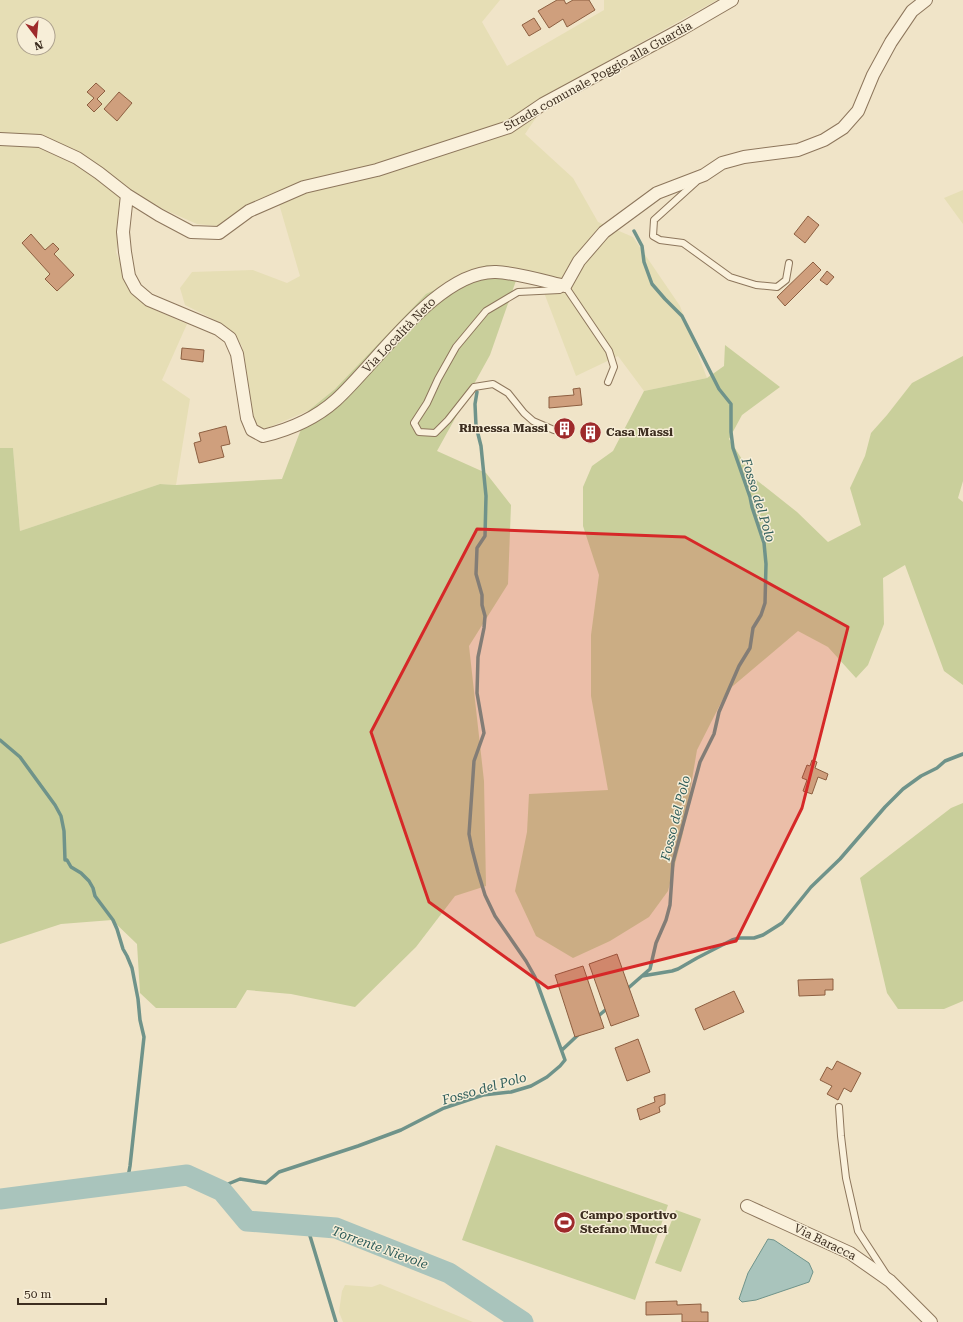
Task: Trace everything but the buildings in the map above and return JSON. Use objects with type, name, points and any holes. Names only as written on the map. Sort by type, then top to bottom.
[{"type":"street","name":"Strada comunale Poggio alla Guardia","points":[[0,139],[40,140],[77,158],[127,195],[159,215],[191,232],[219,233],[249,211],[304,187],[377,170],[509,127],[543,104],[682,29],[732,0]]},
{"type":"street","points":[[565,286],[579,261],[604,232],[657,193],[704,175],[722,163],[744,157],[798,150],[824,140],[843,128],[858,111],[873,76],[891,42],[912,11],[926,0]]},
{"type":"street","name":"Via Località Neto","points":[[127,195],[123,232],[129,276],[136,289],[149,300],[218,329],[230,338],[237,354],[247,418],[252,430],[263,436],[278,433],[315,415],[335,401],[358,378],[397,334],[441,292],[472,275],[496,272],[565,286]]},
{"type":"street","name":"Via Baracca","points":[[747,1206],[850,1253],[890,1281],[932,1322]]},
{"type":"lane","points":[[704,175],[654,220],[653,236],[660,240],[683,243],[730,277],[756,285],[777,288],[786,280],[789,263]]},
{"type":"lane","points":[[554,430],[533,421],[524,413],[508,393],[493,384],[474,387],[448,420],[435,433],[419,432],[414,423],[427,403],[438,379],[456,347],[486,311],[518,292],[560,290],[565,286],[609,351],[614,367],[608,382]]},
{"type":"lane","points":[[839,1107],[846,1178],[858,1231],[890,1281]]},
{"type":"highlighted area","points":[[477,529],[685,537],[848,627],[802,808],[736,941],[548,988],[429,902],[371,732]]},
{"type":"shaded area","points":[[0,0],[500,0],[482,22],[507,66],[604,10],[604,0],[717,0],[554,91],[525,134],[573,178],[598,222],[633,237],[680,306],[707,378],[644,391],[618,356],[576,376],[538,277],[487,265],[308,411],[265,429],[254,423],[242,346],[223,324],[185,305],[180,288],[192,272],[253,270],[287,283],[300,276],[277,197],[217,226],[197,224],[140,199],[127,195],[116,252],[131,291],[155,310],[187,324],[162,380],[190,399],[176,485],[160,484],[20,531],[13,448],[0,448]]},
{"type":"shaded area","points":[[963,190],[963,224],[944,198]]},
{"type":"shaded area","points":[[380,1284],[473,1322],[343,1322],[339,1312],[342,1291],[345,1285],[372,1287]]},
{"type":"green space","points":[[487,265],[519,272],[490,355],[437,451],[486,473],[511,505],[508,584],[469,646],[484,781],[486,886],[455,896],[416,947],[355,1007],[291,994],[247,990],[236,1008],[156,1008],[140,993],[137,944],[112,920],[61,924],[0,944],[0,448],[13,448],[20,531],[160,484],[176,485],[282,479],[308,411],[335,389],[426,294]]},
{"type":"green space","points":[[725,345],[780,387],[742,415],[729,439],[754,478],[797,512],[828,542],[861,525],[850,488],[865,456],[871,433],[912,383],[963,356],[963,481],[958,498],[963,502],[963,685],[944,671],[905,565],[883,578],[884,624],[868,665],[856,678],[828,647],[798,631],[727,691],[697,750],[683,833],[668,891],[649,917],[610,941],[573,958],[536,936],[515,891],[527,832],[529,794],[608,790],[591,696],[591,635],[599,575],[583,526],[583,487],[592,466],[613,451],[644,391],[707,378],[724,366]]},
{"type":"green space","points":[[963,803],[963,1001],[944,1009],[898,1009],[887,993],[860,878],[951,808]]},
{"type":"green space","name":"Campo sportivo Stefano Mucci","points":[[496,1145],[668,1205],[635,1300],[462,1240]]},
{"type":"green space","points":[[676,1210],[701,1219],[681,1272],[655,1263]]},
{"type":"water","points":[[768,1239],[774,1240],[809,1263],[813,1272],[809,1282],[756,1300],[742,1302],[739,1299],[748,1273]]},
{"type":"waterway","name":"Fosso del Polo","points":[[626,990],[650,969],[656,943],[666,920],[670,905],[673,862],[700,762],[714,734],[719,712],[739,666],[750,648],[753,628],[761,615],[765,603],[766,564],[764,543],[733,448],[731,432],[731,404],[719,389],[682,316],[652,284],[644,262],[642,246],[634,231]]},
{"type":"waterway","points":[[216,1189],[240,1179],[266,1183],[279,1172],[401,1130],[444,1108],[483,1095],[511,1092],[531,1086],[547,1077],[565,1060],[535,977],[526,961],[495,916],[485,895],[469,834],[474,761],[484,733],[477,693],[478,657],[485,616],[482,605],[482,595],[476,574],[477,548],[485,536],[486,496],[481,446],[476,426],[475,404],[477,392]]},
{"type":"waterway","points":[[0,740],[20,757],[55,805],[61,816],[64,831],[65,860],[67,860],[71,867],[81,873],[89,881],[95,896],[113,920],[123,949],[132,968],[144,1037],[127,1183]]},
{"type":"waterway","points":[[642,976],[678,969],[732,940],[739,938],[754,938],[763,935],[782,923],[811,887],[840,859],[885,807],[903,789],[921,776],[937,768],[945,761],[963,754]]},
{"type":"waterway","name":"Fosso del Polo","points":[[597,1017],[609,1007]]},
{"type":"waterway","name":"Fosso del Polo","points":[[562,1050],[579,1034]]},
{"type":"waterway","name":"Torrente Nievole","points":[[0,1199],[187,1175],[222,1191],[247,1221],[336,1228],[449,1273],[523,1322]]},
{"type":"waterway","points":[[307,1226],[336,1322]]},
{"type":"place","name":"Rimessa Massi","points":[[564,428]]},
{"type":"place","name":"Casa Massi","points":[[590,432]]},
{"type":"place","name":"Campo sportivo Stefano Mucci","points":[[565,1222]]}]
